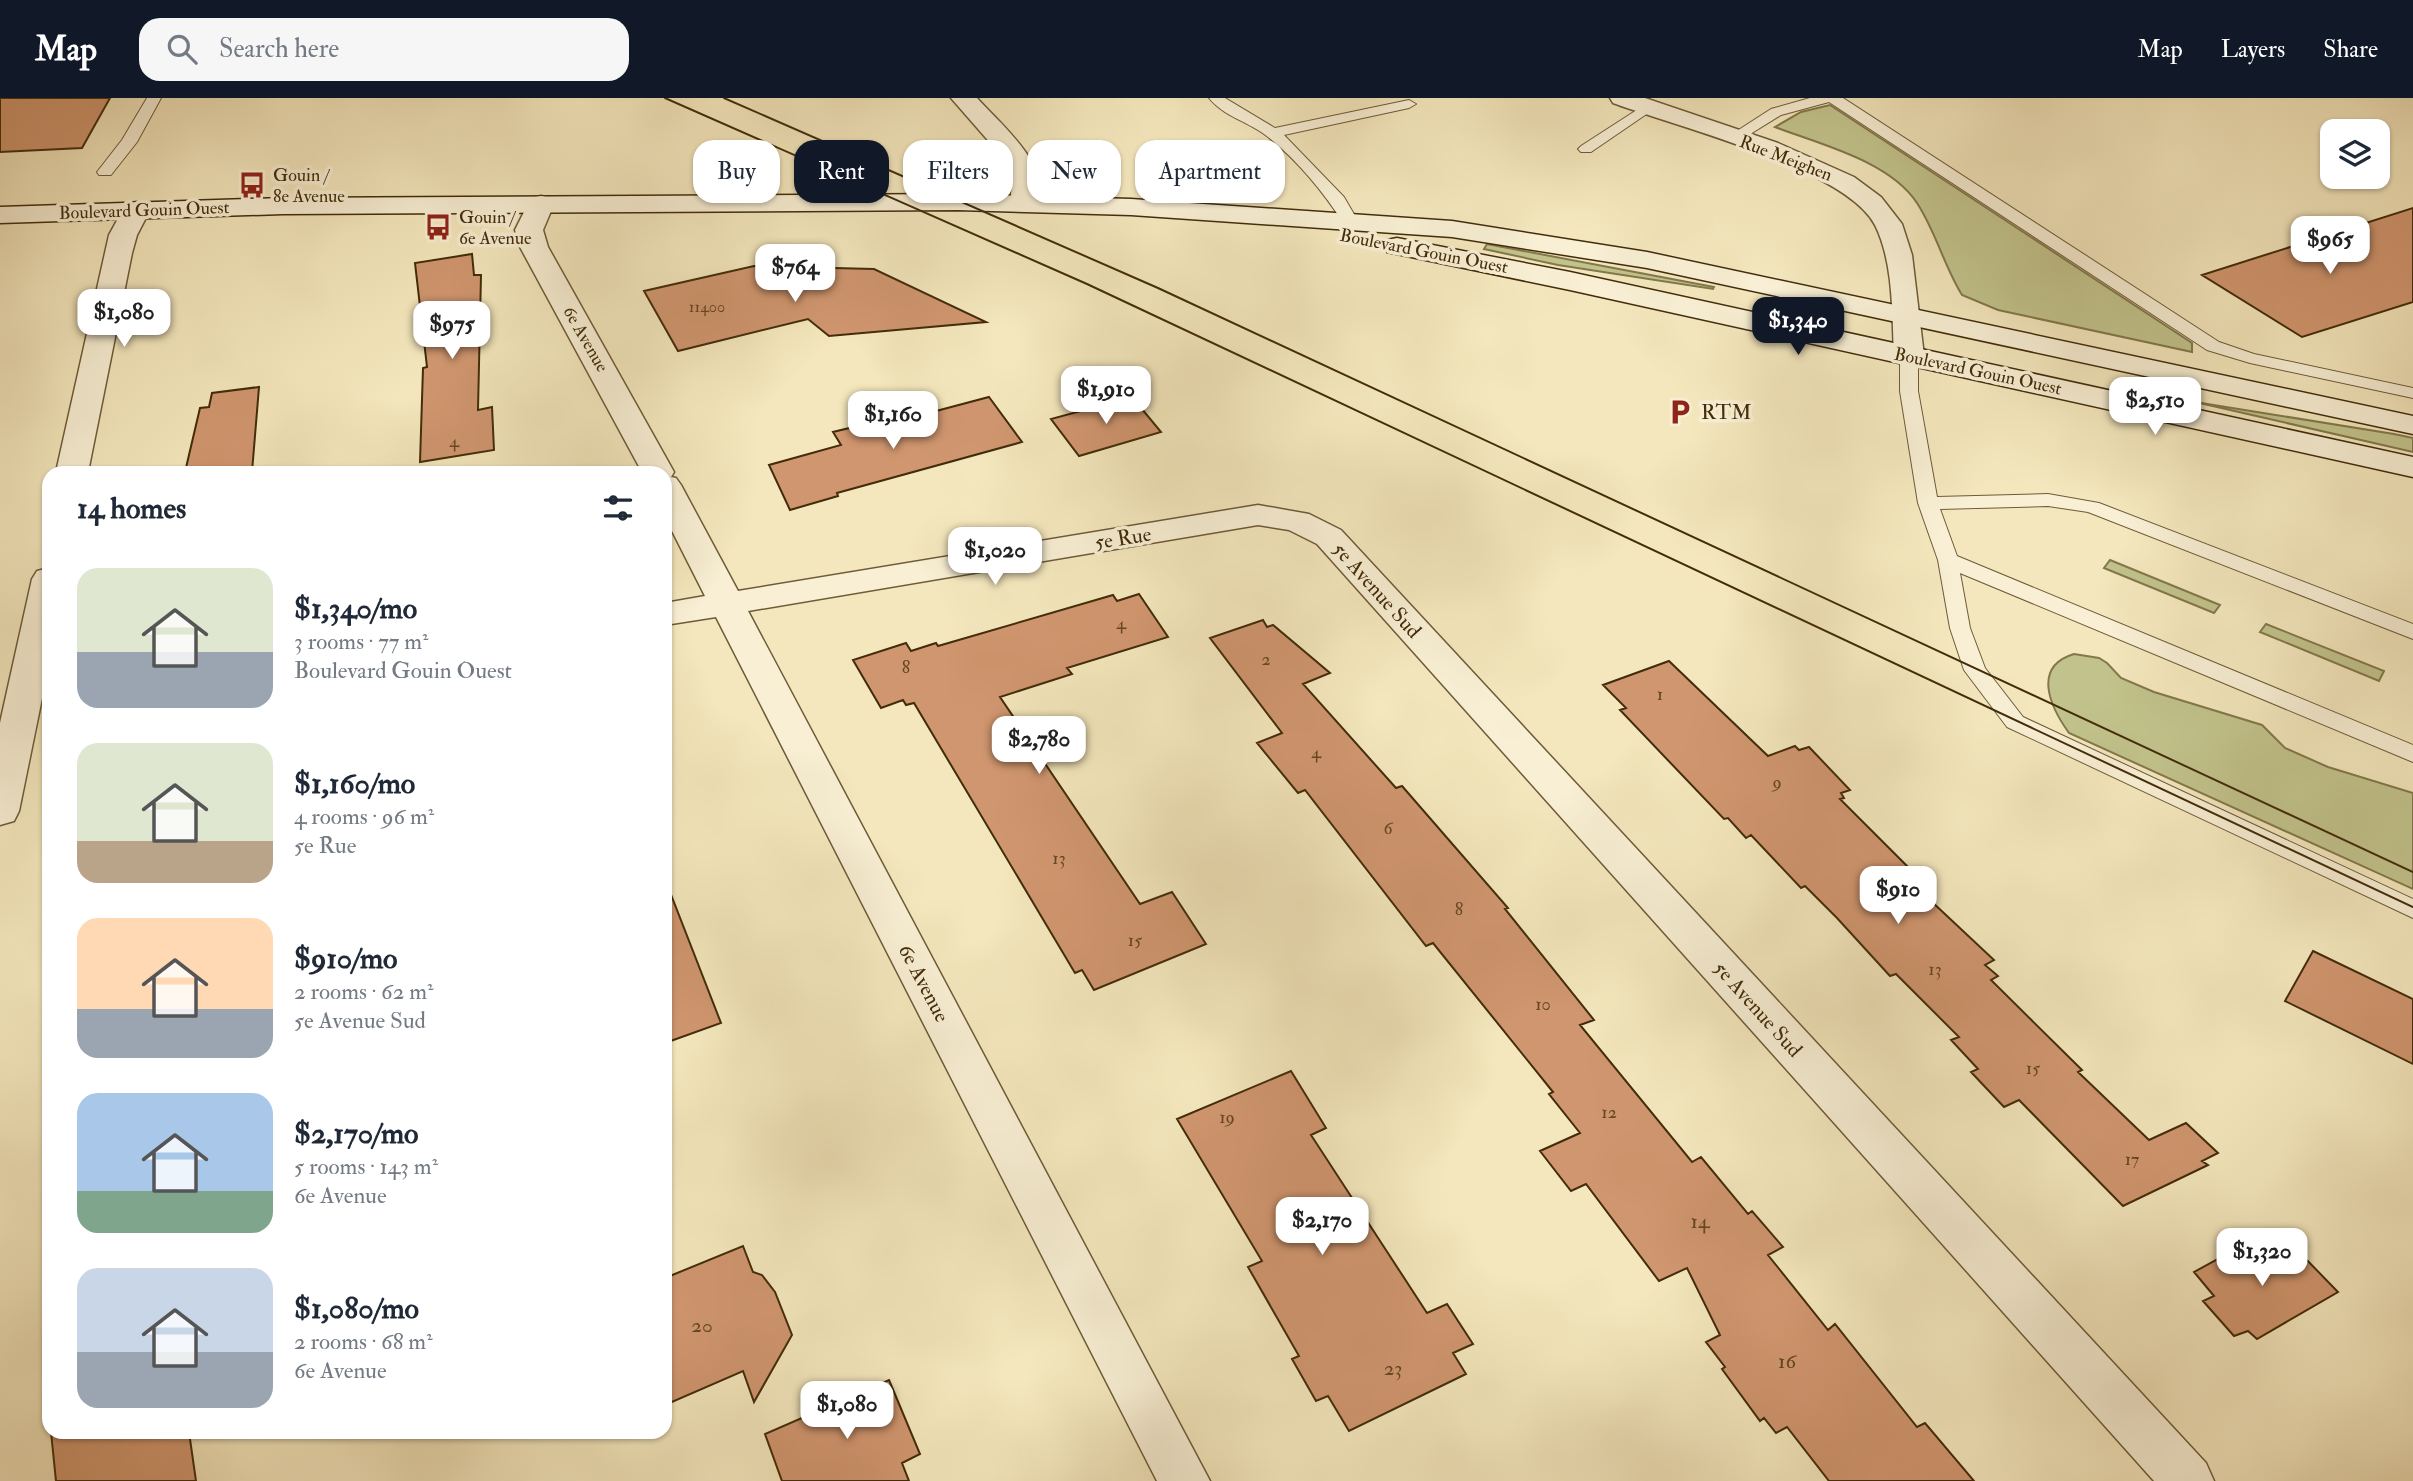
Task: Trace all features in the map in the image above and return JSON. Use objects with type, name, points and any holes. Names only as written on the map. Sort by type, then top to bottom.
[{"type":"street","points":[[963,98],[1017,158],[1026,175],[1023,203]]},
{"type":"street","name":"Rue Meighen","points":[[1634,103],[1819,169],[1852,186],[1876,206],[1888,224],[1894,242],[1906,315],[1909,356]]},
{"type":"street","name":"Boulevard Gouin Ouest","points":[[0,215],[136,210],[541,204],[1023,203],[1213,212],[1452,229],[1647,260],[1906,315],[2247,373],[2413,425]]},
{"type":"street","name":"6e Avenue","points":[[541,204],[529,230],[534,247],[656,466]]},
{"type":"street","points":[[73,466],[118,253],[123,235],[136,210]]},
{"type":"street","name":"Boulevard Gouin Ouest","points":[[1213,212],[1474,260],[2413,467]]},
{"type":"street","name":"6e Avenue","points":[[672,498],[1184,1481]]},
{"type":"street","name":"5e Rue","points":[[672,613],[1258,516],[1297,521],[1329,537]]},
{"type":"street","name":"5e Avenue Sud","points":[[1329,537],[2188,1481]]},
{"type":"street","points":[[0,811],[35,712],[42,646]]},
{"type":"lane","points":[[105,172],[129,142],[154,98]]},
{"type":"lane","points":[[1216,98],[1226,107],[1273,133],[1338,200],[1350,221]]},
{"type":"lane","points":[[1734,138],[1776,112],[1827,98]]},
{"type":"lane","points":[[1833,98],[2200,338],[2230,352],[2247,373],[2413,393]]},
{"type":"lane","points":[[1586,149],[1634,103]]},
{"type":"lane","points":[[1273,133],[1409,104]]},
{"type":"lane","name":"Rue Meighen","points":[[1909,356],[1909,391],[1928,503],[1948,560],[1961,628],[1975,670],[2015,722],[2413,909]]},
{"type":"lane","points":[[1928,503],[2048,500],[2091,507],[2413,632]]},
{"type":"lane","points":[[1948,560],[2413,754]]},
{"type":"green space","points":[[1830,105],[2192,343],[2192,352],[1998,310],[1962,295],[1924,214],[1905,188],[1872,165],[1832,147],[1775,127],[1801,112]]},
{"type":"green space","points":[[1487,244],[1714,287],[1713,289],[1558,265],[1484,249]]},
{"type":"green space","points":[[2195,402],[2413,438],[2413,452]]},
{"type":"green space","points":[[2110,560],[2220,605],[2214,613],[2104,568]]},
{"type":"green space","points":[[2266,624],[2384,671],[2379,681],[2260,632]]},
{"type":"green space","points":[[2074,654],[2099,658],[2121,678],[2154,692],[2262,725],[2285,748],[2328,767],[2413,793],[2413,889],[2069,733],[2051,700],[2049,678],[2053,668],[2061,660]]},
{"type":"building","points":[[0,98],[110,98],[82,148],[0,152]]},
{"type":"building","points":[[2413,208],[2413,302],[2302,337],[2202,275]]},
{"type":"building","points":[[472,254],[474,275],[481,275],[478,410],[492,407],[494,450],[420,462],[423,368],[427,367],[415,263]]},
{"type":"building","points":[[754,266],[874,269],[986,322],[829,336],[808,319],[678,351],[644,291]]},
{"type":"building","points":[[259,387],[252,466],[186,466],[200,408],[209,407],[212,393]]},
{"type":"building","points":[[989,397],[1022,442],[837,493],[838,496],[790,510],[769,465],[841,445],[833,432],[895,417],[897,420],[906,419]]},
{"type":"building","points":[[1132,397],[1161,432],[1079,456],[1051,419]]},
{"type":"building","points":[[1139,594],[1168,637],[1067,668],[1072,674],[1000,697],[1140,904],[1172,892],[1206,944],[1094,990],[1082,970],[1075,973],[914,703],[906,705],[903,700],[881,708],[853,660],[906,643],[911,651],[936,643],[938,646],[1113,595],[1117,601]]},
{"type":"building","points":[[1263,620],[1267,627],[1273,625],[1330,673],[1303,684],[1396,788],[1402,786],[1508,908],[1505,909],[1594,1020],[1580,1025],[1692,1162],[1701,1157],[1748,1214],[1752,1211],[1783,1247],[1768,1255],[1828,1330],[1835,1324],[1917,1427],[1925,1423],[1974,1481],[1829,1481],[1787,1427],[1776,1433],[1764,1418],[1760,1421],[1706,1342],[1720,1335],[1687,1268],[1659,1281],[1586,1184],[1571,1191],[1540,1151],[1580,1133],[1549,1094],[1553,1092],[1433,943],[1426,946],[1305,790],[1298,793],[1257,743],[1282,733],[1210,638]]},
{"type":"building","points":[[1669,661],[1768,756],[1795,746],[1799,750],[1809,747],[1850,790],[1841,793],[1844,798],[1840,799],[1907,866],[1900,869],[1917,885],[1915,886],[1994,960],[1985,965],[1998,976],[1991,980],[2082,1070],[2078,1072],[2149,1140],[2186,1123],[2218,1153],[2202,1161],[2208,1165],[2123,1206],[2019,1100],[2004,1107],[1971,1072],[1978,1069],[1951,1040],[1959,1037],[1896,974],[1890,976],[1837,918],[1805,886],[1801,888],[1751,835],[1746,838],[1728,818],[1724,819],[1620,710],[1626,708],[1603,685]]},
{"type":"building","points":[[672,897],[721,1023],[672,1040]]},
{"type":"building","points":[[2313,951],[2413,999],[2413,1064],[2285,1001]]},
{"type":"building","points":[[1291,1071],[1326,1128],[1311,1135],[1427,1313],[1447,1304],[1473,1344],[1453,1353],[1466,1374],[1349,1431],[1328,1396],[1316,1401],[1292,1359],[1299,1356],[1248,1267],[1262,1261],[1177,1119]]},
{"type":"building","points":[[2258,1237],[2275,1254],[2287,1246],[2298,1256],[2302,1255],[2338,1292],[2257,1339],[2248,1331],[2234,1336],[2203,1301],[2214,1296],[2194,1272]]},
{"type":"building","points":[[743,1246],[753,1272],[762,1275],[775,1292],[792,1335],[754,1402],[743,1371],[672,1402],[672,1275]]},
{"type":"building","points":[[889,1380],[920,1454],[902,1463],[909,1481],[782,1481],[765,1434]]},
{"type":"building","points":[[52,1439],[190,1439],[196,1481],[56,1481]]},
{"type":"tram line","points":[[665,98],[1087,284],[2413,907]]},
{"type":"tram line","points":[[724,98],[1158,288],[2413,872]]},
{"type":"place","name":"Gouin / 8e Avenue","points":[[252,185]]},
{"type":"place","name":"Gouin / 6e Avenue","points":[[438,227]]},
{"type":"place","name":"RTM","points":[[1680,412]]}]
